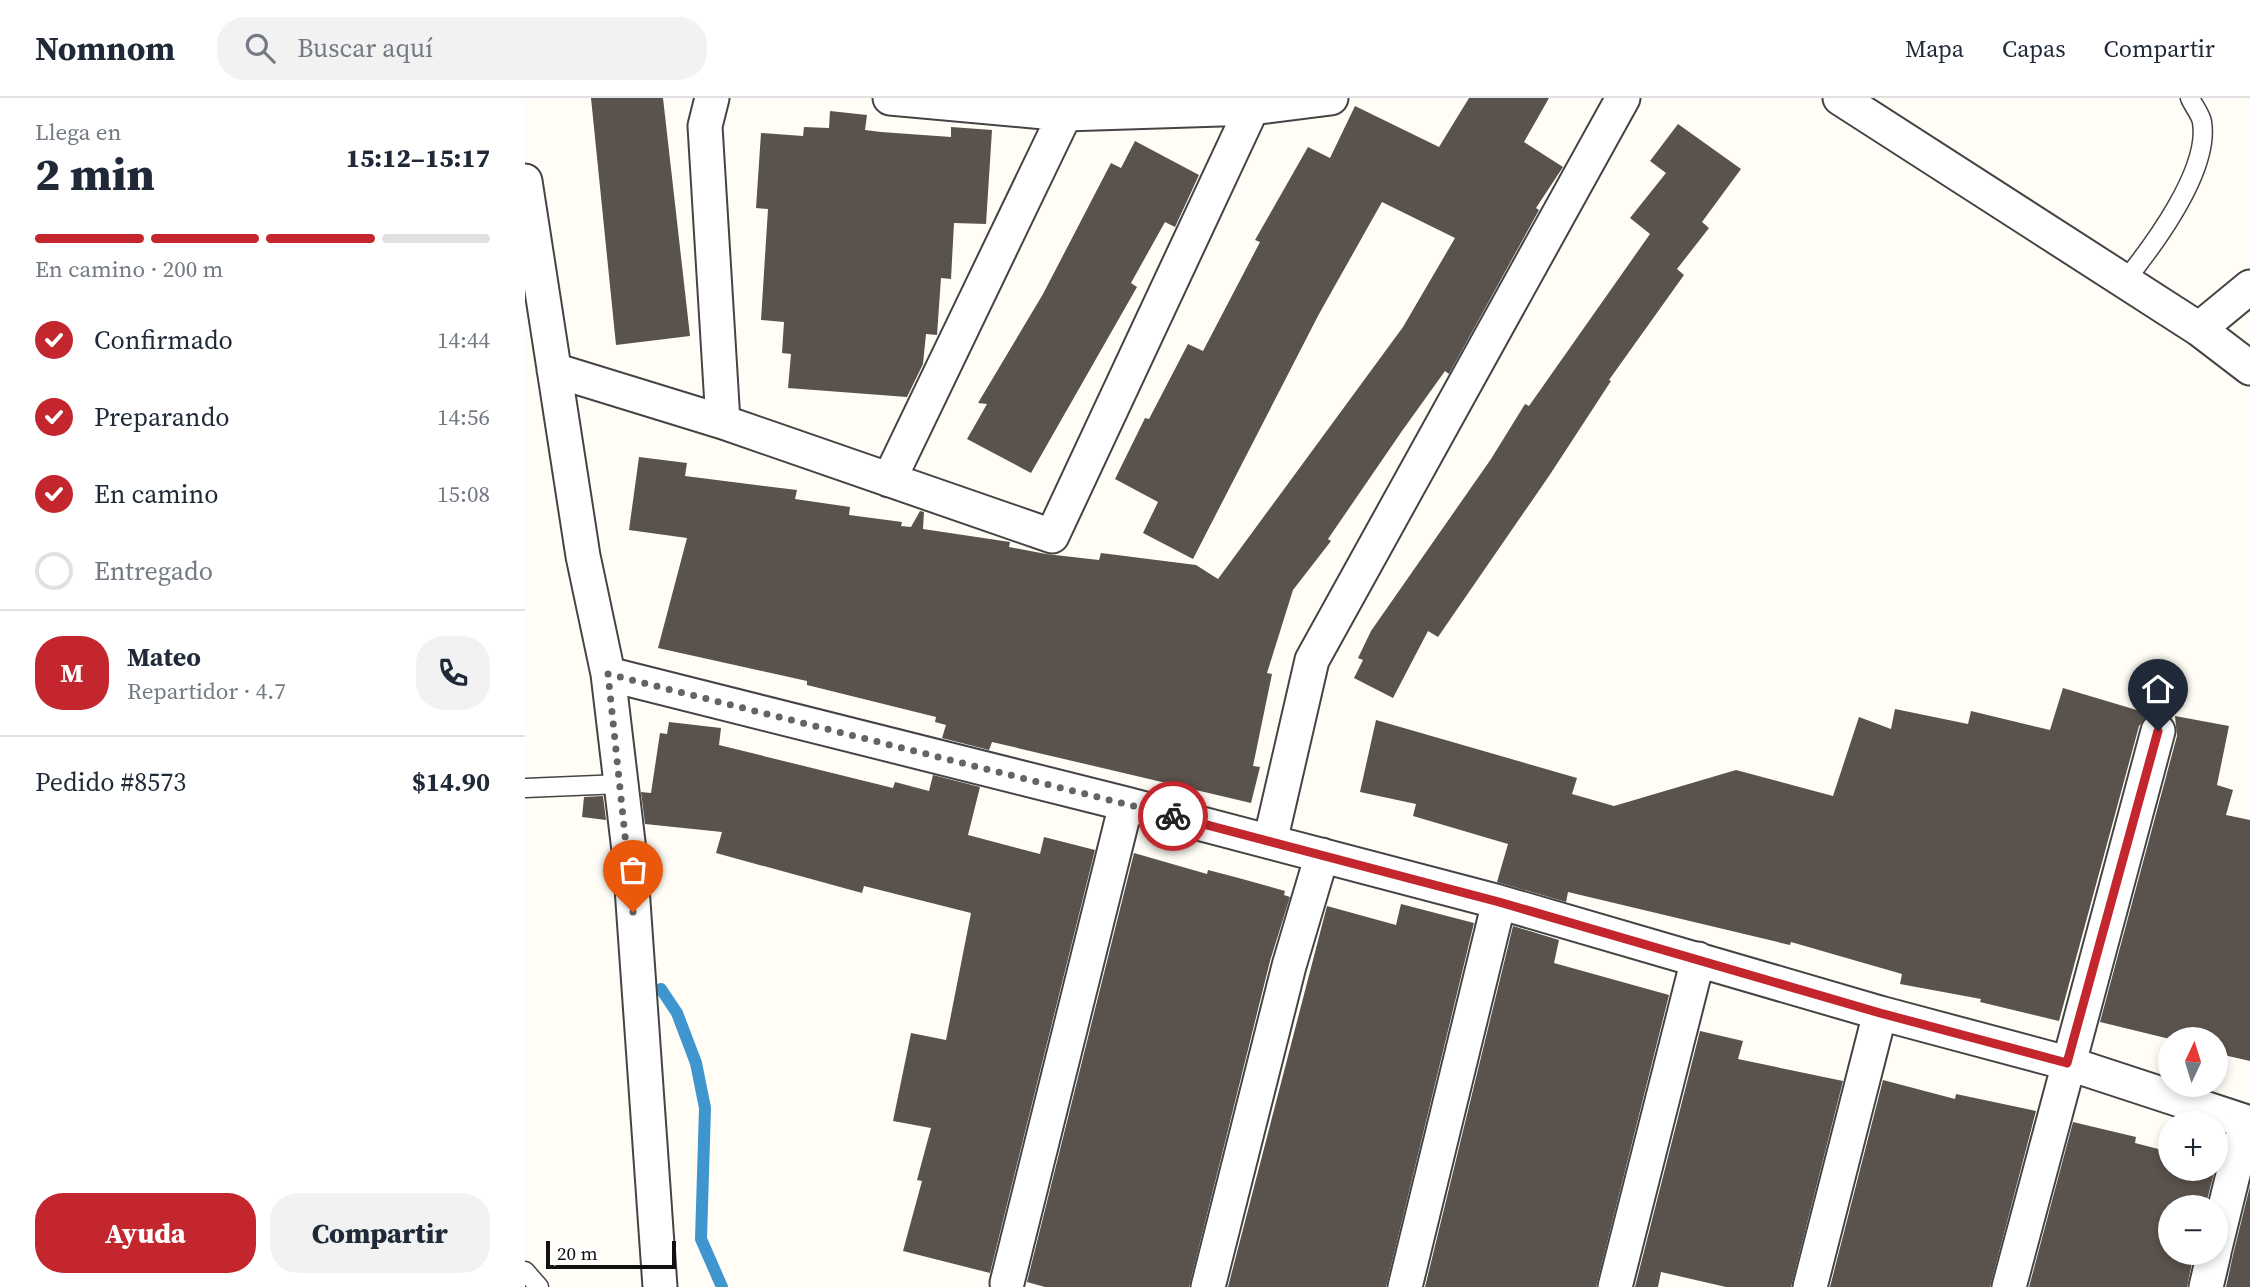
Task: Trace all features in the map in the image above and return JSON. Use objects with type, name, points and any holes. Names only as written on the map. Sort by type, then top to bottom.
[{"type":"street","points":[[712,98],[705,126],[723,422]]},
{"type":"street","points":[[890,98],[1065,114],[1252,108],[1331,98]]},
{"type":"street","points":[[1270,842],[1312,660],[1623,98]]},
{"type":"street","points":[[1840,98],[2199,329],[2250,368]]},
{"type":"street","points":[[554,370],[723,422],[1052,536],[1252,108]]},
{"type":"street","points":[[889,480],[1065,114]]},
{"type":"street","points":[[525,181],[583,556],[608,674],[630,859],[660,1287]]},
{"type":"street","points":[[2199,329],[2250,287]]},
{"type":"street","points":[[608,674],[1126,804],[1499,902],[1880,1013],[2067,1063],[2248,1122],[2228,1200]]},
{"type":"street","points":[[2009,1287],[2158,731]]},
{"type":"street","points":[[1007,1283],[1126,804]]},
{"type":"street","points":[[1208,1287],[1289,966],[1322,855]]},
{"type":"street","points":[[1405,1287],[1499,902]]},
{"type":"street","points":[[1615,1287],[1698,960]]},
{"type":"street","points":[[1810,1287],[1880,1013]]},
{"type":"street","points":[[2206,1287],[2212,1265]]},
{"type":"lane","points":[[2124,282],[2153,246],[2196,169],[2203,121],[2190,98]]},
{"type":"lane","points":[[525,788],[621,784]]},
{"type":"lane","points":[[525,1271],[539,1287]]},
{"type":"building","points":[[591,98],[663,98],[690,336],[616,345]]},
{"type":"building","points":[[1469,98],[1549,98],[1524,142],[1563,167],[1536,208],[1539,210],[1449,374],[1445,371],[1328,539],[1331,541],[1293,590],[1267,673],[1272,674],[1253,766],[1260,767],[1251,803],[992,742],[989,750],[942,738],[946,725],[935,722],[936,717],[807,685],[807,681],[658,648],[687,538],[629,530],[639,457],[687,463],[685,476],[797,490],[795,499],[850,507],[849,515],[902,522],[901,526],[911,527],[920,511],[924,512],[923,529],[1010,542],[1009,547],[1046,554],[1099,560],[1101,553],[1196,565],[1218,579],[1403,327],[1455,238],[1382,202],[1319,314],[1193,559],[1143,533],[1158,502],[1115,479],[1145,418],[1149,419],[1188,344],[1203,351],[1260,242],[1255,240],[1308,147],[1330,158],[1355,106],[1439,147]]},
{"type":"building","points":[[830,111],[867,115],[865,130],[881,132],[951,137],[951,127],[992,130],[986,224],[954,223],[951,279],[941,278],[937,335],[926,334],[923,364],[907,397],[788,388],[791,354],[782,353],[784,322],[761,320],[768,209],[756,208],[761,133],[803,136],[804,127],[829,128]]},
{"type":"building","points":[[1678,124],[1741,169],[1702,222],[1709,228],[1677,269],[1684,275],[1609,380],[1611,381],[1549,476],[1438,637],[1428,631],[1393,698],[1354,678],[1363,660],[1358,658],[1371,631],[1491,459],[1525,404],[1529,406],[1650,234],[1630,218],[1666,173],[1650,161]]},
{"type":"building","points":[[1135,141],[1199,175],[1175,227],[1165,222],[1131,283],[1137,287],[1031,473],[967,439],[987,404],[978,403],[1043,294],[1111,163],[1121,168]]},
{"type":"building","points":[[2063,688],[2150,714],[2139,726],[2059,1021],[1980,1002],[1981,999],[1900,984],[1902,974],[1791,942],[1790,945],[1568,892],[1566,902],[1497,882],[1508,844],[1413,816],[1416,804],[1360,792],[1376,720],[1577,778],[1572,794],[1614,806],[1736,770],[1833,796],[1859,717],[1891,729],[1895,709],[1968,724],[1971,711],[2050,730]]},
{"type":"building","points":[[2175,716],[2229,726],[2217,785],[2233,790],[2226,815],[2250,820],[2250,1061],[2228,1056],[2228,1027],[2158,1027],[2158,1036],[2100,1022],[2177,736]]},
{"type":"building","points":[[669,722],[721,728],[719,745],[893,788],[895,782],[929,791],[933,775],[980,787],[968,835],[1040,854],[1044,837],[1095,850],[990,1273],[903,1251],[922,1181],[917,1180],[931,1128],[893,1121],[911,1033],[946,1040],[971,913],[864,886],[862,893],[716,853],[722,832],[645,824],[641,792],[651,793],[660,733],[667,734]]},
{"type":"building","points":[[603,796],[606,820],[582,817],[584,797]]},
{"type":"building","points":[[1134,853],[1207,874],[1208,870],[1285,891],[1284,895],[1290,897],[1270,961],[1189,1287],[1045,1287],[1027,1282]]},
{"type":"building","points":[[1401,904],[1474,923],[1386,1287],[1228,1287],[1327,906],[1396,925]]},
{"type":"building","points":[[1513,926],[1559,940],[1554,963],[1669,995],[1596,1287],[1425,1287]]},
{"type":"building","points":[[1700,1031],[1743,1041],[1738,1059],[1843,1081],[1791,1287],[1726,1287],[1661,1272],[1658,1287],[1635,1287]]},
{"type":"building","points":[[1883,1080],[1955,1099],[1956,1094],[2036,1111],[1990,1287],[1830,1287]]},
{"type":"building","points":[[2073,1122],[2136,1137],[2135,1143],[2158,1149],[2158,1181],[2212,1181],[2208,1195],[2158,1195],[2158,1265],[2192,1265],[2187,1287],[2029,1287]]},
{"type":"building","points":[[2250,1186],[2250,1287],[2226,1287],[2233,1255]]},
{"type":"waterway","points":[[661,989],[677,1013],[696,1063],[705,1108],[701,1239],[722,1287]]},
{"type":"way so far","points":[[633,912],[630,859],[608,674],[1173,816]]},
{"type":"route","points":[[1173,816],[1499,902],[1880,1013],[2067,1063],[2158,731]]}]
